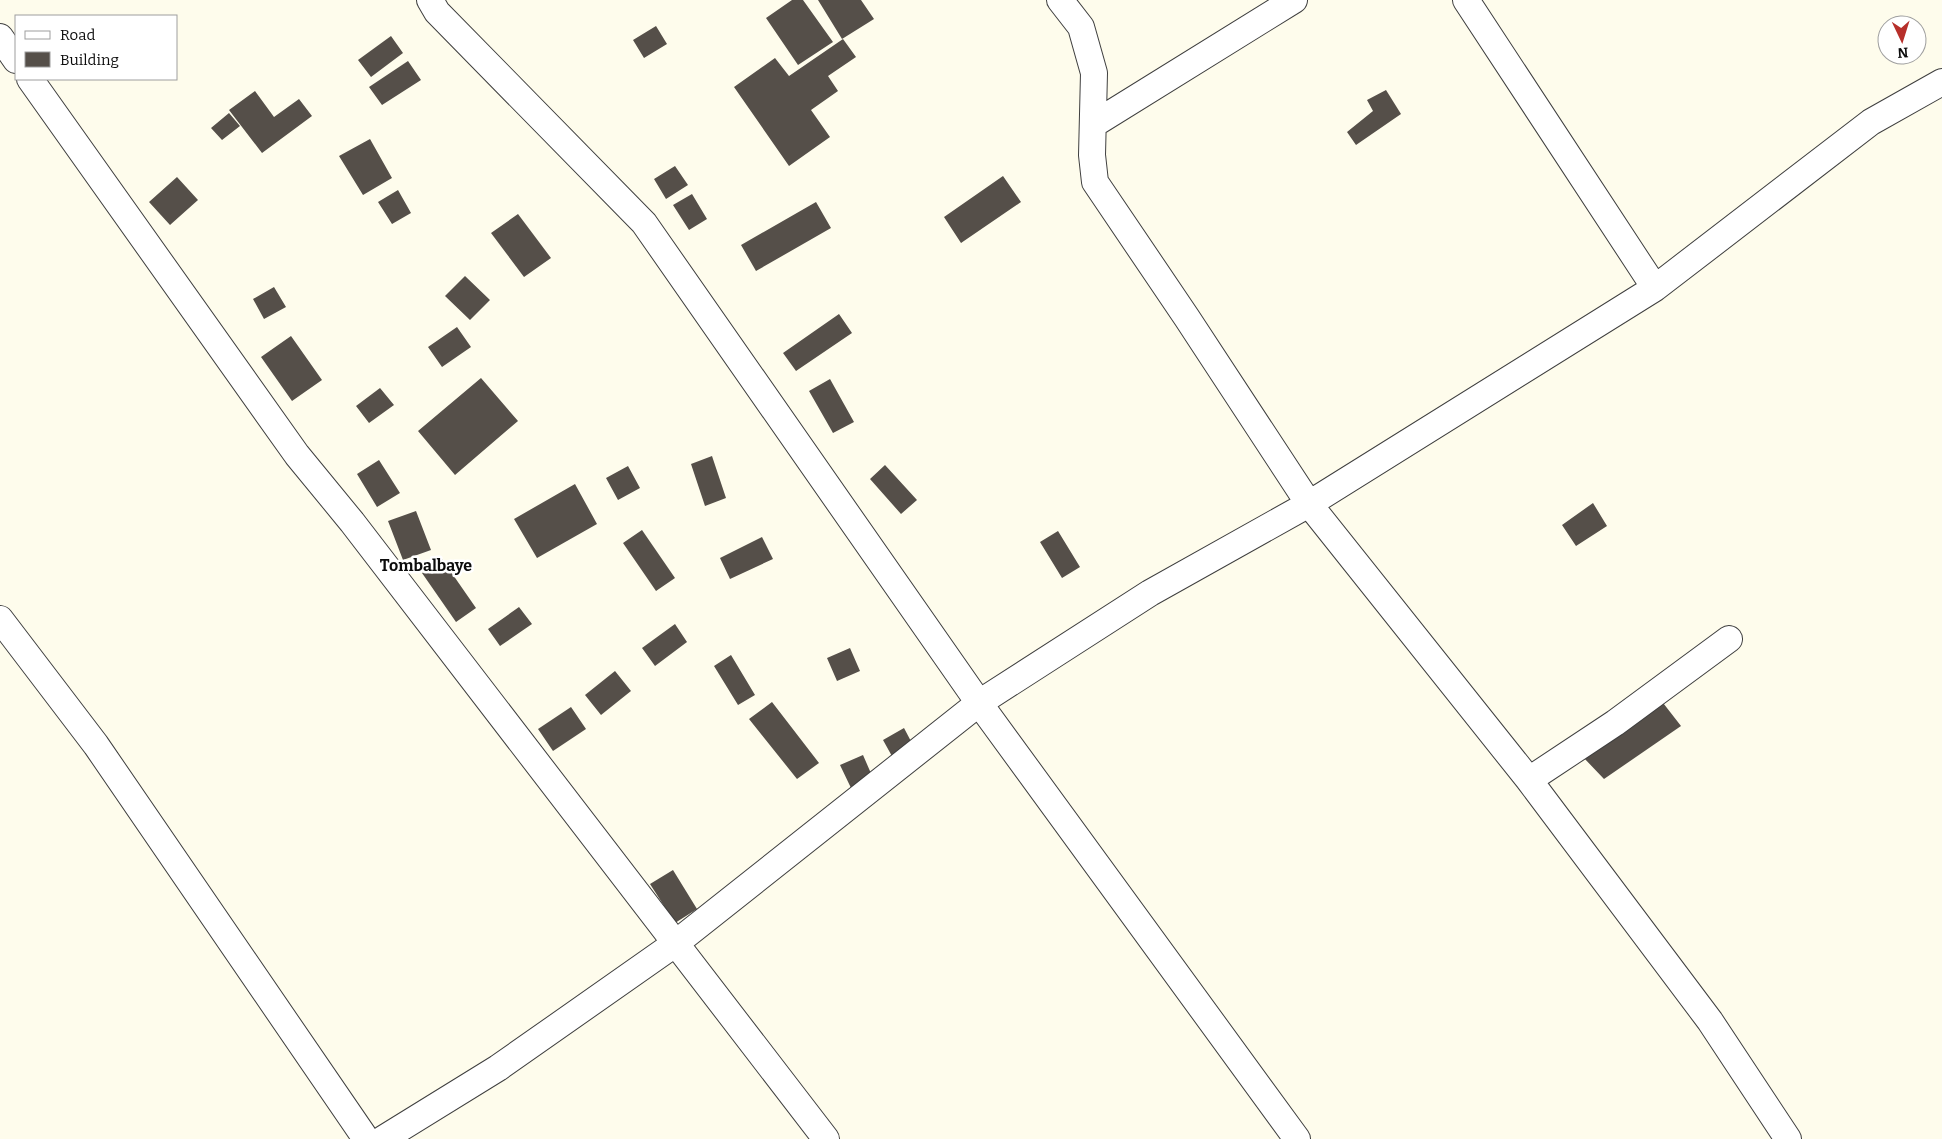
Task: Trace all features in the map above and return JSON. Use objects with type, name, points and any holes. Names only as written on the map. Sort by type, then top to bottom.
[{"type":"street","points":[[430,0],[438,12],[644,222],[979,703],[1298,1139]]},
{"type":"street","points":[[1060,0],[1080,27],[1094,73],[1092,155],[1095,182],[1188,318],[1309,504],[1529,780],[1710,1021],[1788,1139]]},
{"type":"street","points":[[1094,124],[1294,0]]},
{"type":"street","points":[[1466,0],[1655,288]]},
{"type":"street","points":[[0,37],[15,59]]},
{"type":"street","points":[[31,80],[297,455],[352,522],[826,1139]]},
{"type":"street","points":[[383,1139],[498,1068],[676,943],[979,703],[1150,593],[1309,504],[1655,288],[1871,122],[1942,82]]},
{"type":"street","points":[[0,619],[96,745],[366,1139]]},
{"type":"street","points":[[1529,780],[1615,723],[1729,639]]},
{"type":"building","points":[[792,0],[803,0],[833,42],[798,65],[766,18]]},
{"type":"building","points":[[818,0],[861,0],[874,19],[842,39]]},
{"type":"building","points":[[656,26],[667,44],[644,58],[633,40]]},
{"type":"building","points":[[391,36],[403,53],[371,77],[358,60]]},
{"type":"building","points":[[843,39],[856,57],[828,76],[838,91],[811,110],[830,137],[789,166],[734,87],[775,58],[789,76]]},
{"type":"building","points":[[408,61],[421,80],[382,105],[369,87]]},
{"type":"building","points":[[1386,90],[1401,114],[1356,145],[1347,132],[1373,111],[1367,100]]},
{"type":"building","points":[[255,91],[274,117],[299,99],[312,116],[262,153],[229,110]]},
{"type":"building","points":[[229,113],[240,126],[222,140],[211,128]]},
{"type":"building","points":[[370,139],[392,178],[363,195],[339,156]]},
{"type":"building","points":[[675,166],[688,185],[666,199],[654,179]]},
{"type":"building","points":[[1003,176],[1021,202],[961,243],[944,217]]},
{"type":"building","points":[[177,177],[198,200],[170,225],[149,202]]},
{"type":"building","points":[[398,190],[411,213],[392,224],[378,202]]},
{"type":"building","points":[[692,194],[707,219],[689,230],[673,205]]},
{"type":"building","points":[[816,202],[831,228],[756,271],[741,245]]},
{"type":"building","points":[[518,214],[551,258],[524,277],[491,233]]},
{"type":"building","points":[[465,276],[490,300],[470,320],[445,296]]},
{"type":"building","points":[[274,287],[286,307],[264,319],[253,299]]},
{"type":"building","points":[[839,314],[852,333],[796,371],[783,353]]},
{"type":"building","points":[[457,327],[471,347],[442,367],[428,347]]},
{"type":"building","points":[[291,336],[322,380],[292,401],[261,357]]},
{"type":"building","points":[[481,378],[518,421],[455,475],[418,431]]},
{"type":"building","points":[[830,379],[854,422],[833,433],[809,391]]},
{"type":"building","points":[[380,388],[394,405],[369,423],[356,406]]},
{"type":"building","points":[[712,456],[726,498],[705,506],[691,464]]},
{"type":"building","points":[[379,460],[400,493],[377,507],[357,474]]},
{"type":"building","points":[[885,465],[917,500],[901,514],[870,479]]},
{"type":"building","points":[[628,466],[640,488],[618,500],[606,478]]},
{"type":"building","points":[[575,484],[597,524],[537,558],[514,519]]},
{"type":"building","points":[[1593,503],[1607,526],[1576,546],[1562,525]]},
{"type":"building","points":[[416,511],[431,550],[403,560],[388,521]]},
{"type":"building","points":[[642,530],[675,578],[656,591],[623,543]]},
{"type":"building","points":[[1058,531],[1080,567],[1062,578],[1040,542]]},
{"type":"building","points":[[762,537],[773,559],[730,579],[720,558]]},
{"type":"building","points":[[442,559],[476,608],[456,622],[422,573]]},
{"type":"building","points":[[519,607],[532,624],[500,646],[488,629]]},
{"type":"building","points":[[675,624],[687,642],[655,666],[642,648]]},
{"type":"building","points":[[850,648],[860,671],[837,681],[827,658]]},
{"type":"building","points":[[731,655],[755,695],[738,705],[714,666]]},
{"type":"building","points":[[615,671],[631,691],[601,715],[585,695]]},
{"type":"building","points":[[1660,699],[1681,726],[1604,779],[1583,757]]},
{"type":"building","points":[[772,702],[819,763],[797,779],[749,719]]},
{"type":"building","points":[[571,707],[586,729],[553,751],[538,729]]},
{"type":"building","points":[[904,728],[914,747],[893,758],[883,740]]},
{"type":"building","points":[[863,755],[873,778],[851,788],[840,765]]},
{"type":"building","points":[[673,870],[697,909],[675,923],[650,884]]},
{"type":"district","name":"Tombalbaye","points":[[426,565]]}]
